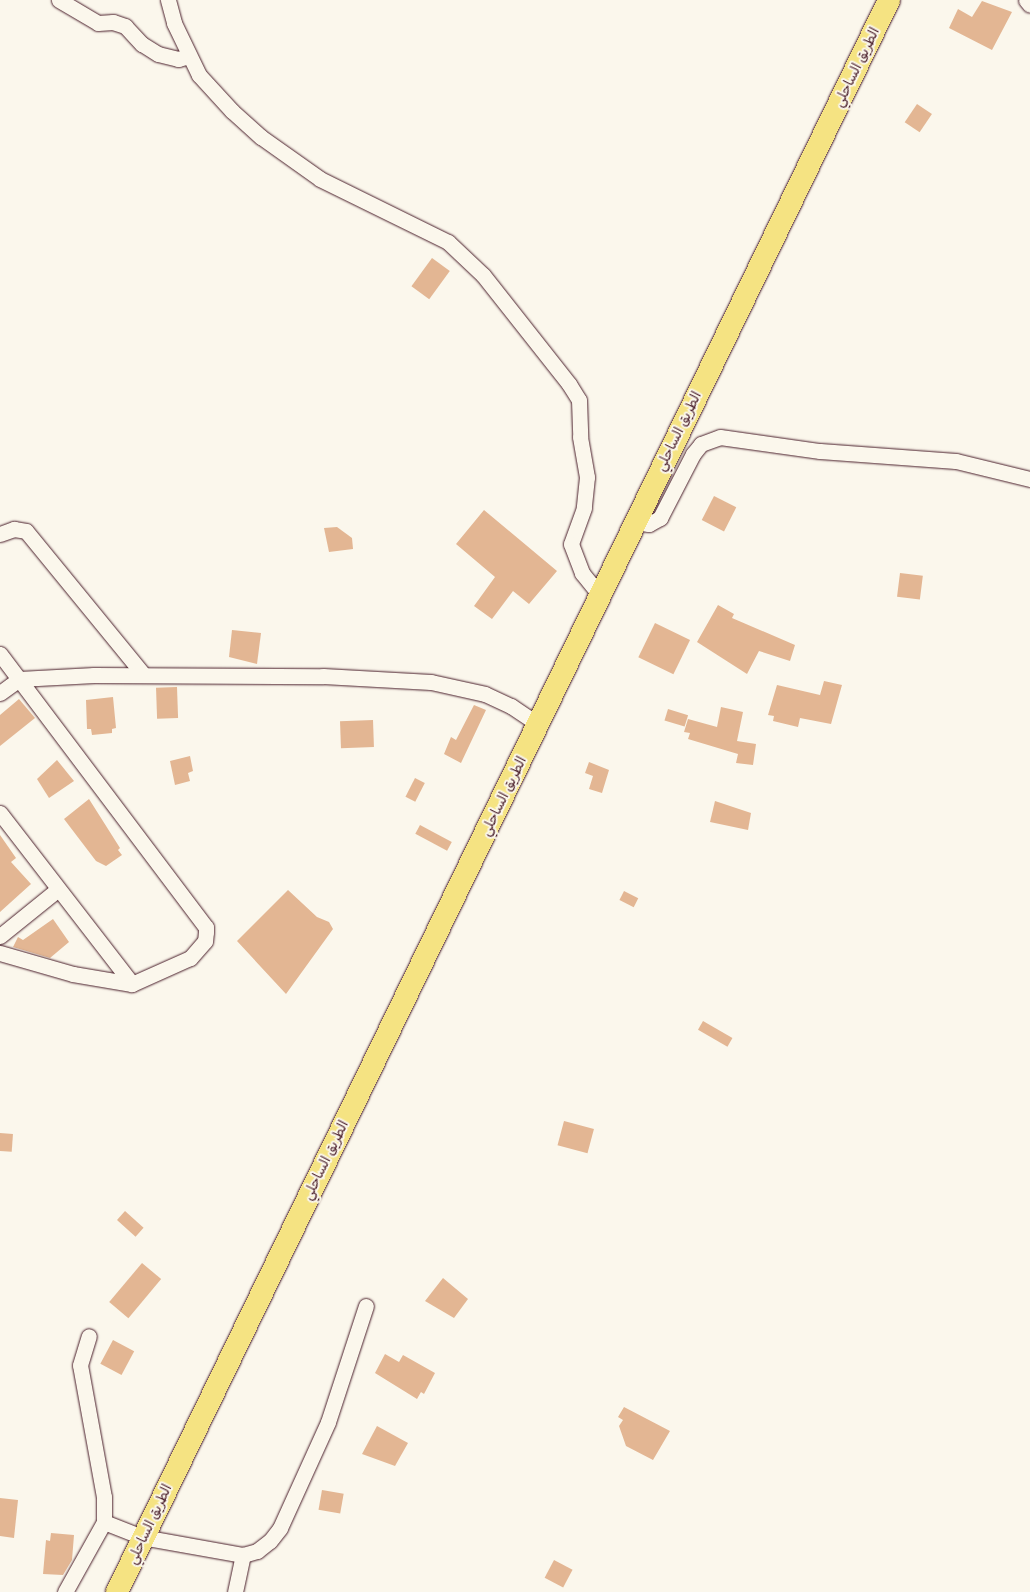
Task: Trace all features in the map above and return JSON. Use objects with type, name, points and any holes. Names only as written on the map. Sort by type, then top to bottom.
[{"type":"highway","name":"الطريق الساحلي","points":[[117,1592],[142,1537],[538,724],[599,594],[889,0]]},
{"type":"street","points":[[59,0],[98,23],[113,22],[125,26],[142,44],[158,54],[178,58],[189,56]]},
{"type":"street","points":[[168,0],[174,23],[189,56],[211,90],[262,137],[320,179],[430,230],[460,251],[483,275],[569,384],[579,400],[580,437],[587,477],[584,508],[571,544],[582,573],[599,594]]},
{"type":"street","points":[[1026,0],[1030,5]]},
{"type":"street","points":[[634,522],[649,524],[660,518],[693,454],[701,444],[720,437],[820,451],[956,461],[1030,479]]},
{"type":"street","points":[[0,534],[14,529],[26,531],[144,676]]},
{"type":"street","points":[[0,654],[206,927],[205,941],[190,958],[132,984],[73,974],[0,953]]},
{"type":"street","points":[[0,693],[20,679],[144,676],[323,676],[431,682],[485,694],[511,706],[538,724]]},
{"type":"street","points":[[0,813],[57,890],[132,984]]},
{"type":"street","points":[[0,936],[57,890]]},
{"type":"street","points":[[104,1522],[142,1537],[243,1555],[257,1551],[280,1528],[340,1393],[366,1306]]},
{"type":"street","points":[[64,1592],[104,1522],[104,1497],[80,1365],[89,1336]]},
{"type":"street","points":[[235,1592],[243,1555]]},
{"type":"building","points":[[982,1],[1012,12],[992,50],[949,28],[958,9],[972,17]]},
{"type":"building","points":[[917,104],[932,114],[920,132],[905,122]]},
{"type":"building","points":[[432,258],[450,271],[429,299],[411,286]]},
{"type":"building","points":[[714,496],[736,507],[724,531],[702,520]]},
{"type":"building","points":[[484,510],[557,571],[529,604],[513,591],[492,619],[474,606],[495,577],[456,544]]},
{"type":"building","points":[[337,527],[352,538],[353,549],[329,552],[324,528]]},
{"type":"building","points":[[900,573],[923,576],[920,600],[897,597]]},
{"type":"building","points":[[718,605],[734,614],[732,618],[795,645],[790,661],[759,651],[747,674],[697,642]]},
{"type":"building","points":[[655,623],[690,640],[673,674],[638,657]]},
{"type":"building","points":[[232,630],[261,633],[257,664],[229,657]]},
{"type":"building","points":[[824,681],[842,685],[831,724],[800,718],[798,727],[773,721],[774,716],[768,715],[777,685],[820,695]]},
{"type":"building","points":[[177,687],[178,718],[157,719],[156,688]]},
{"type":"building","points":[[113,697],[116,728],[112,729],[112,733],[92,735],[91,729],[87,729],[86,700]]},
{"type":"building","points":[[19,699],[35,718],[0,746],[0,715]]},
{"type":"building","points":[[474,705],[486,710],[461,763],[444,754],[451,737],[456,740]]},
{"type":"building","points":[[721,707],[743,712],[737,741],[756,744],[753,765],[736,763],[738,754],[688,739],[690,733],[684,732],[688,719],[717,727]]},
{"type":"building","points":[[668,709],[688,715],[685,727],[664,720]]},
{"type":"building","points":[[373,720],[374,747],[341,748],[340,721]]},
{"type":"building","points":[[190,756],[193,771],[188,773],[190,781],[175,785],[170,761]]},
{"type":"building","points":[[57,760],[74,781],[49,798],[37,779]]},
{"type":"building","points":[[589,762],[609,770],[602,793],[589,789],[593,776],[585,773]]},
{"type":"building","points":[[415,778],[425,783],[415,802],[405,797]]},
{"type":"building","points":[[89,799],[120,848],[118,850],[122,855],[106,866],[96,861],[64,819]]},
{"type":"building","points":[[715,801],[751,813],[748,830],[710,822]]},
{"type":"building","points":[[420,825],[452,842],[447,851],[415,834]]},
{"type":"building","points":[[0,835],[16,858],[11,862],[31,884],[0,912]]},
{"type":"building","points":[[288,890],[317,917],[329,922],[333,929],[286,994],[237,941]]},
{"type":"building","points":[[624,891],[638,898],[634,907],[619,900]]},
{"type":"building","points":[[53,919],[69,942],[50,958],[13,947],[18,937],[23,940]]},
{"type":"building","points":[[703,1021],[732,1038],[727,1047],[698,1030]]},
{"type":"building","points":[[564,1121],[594,1129],[587,1153],[558,1145]]},
{"type":"building","points":[[0,1133],[13,1134],[12,1152],[0,1151]]},
{"type":"building","points":[[125,1211],[144,1228],[136,1237],[117,1220]]},
{"type":"building","points":[[142,1263],[161,1279],[128,1318],[109,1302]]},
{"type":"building","points":[[443,1278],[468,1299],[454,1318],[425,1301]]},
{"type":"building","points":[[113,1340],[134,1351],[122,1375],[100,1364]]},
{"type":"building","points":[[385,1354],[399,1362],[403,1355],[435,1373],[424,1394],[421,1392],[417,1399],[375,1373]]},
{"type":"building","points":[[624,1407],[670,1431],[653,1460],[626,1446],[619,1426],[623,1420],[618,1417]]},
{"type":"building","points":[[377,1426],[408,1443],[395,1466],[362,1454]]},
{"type":"building","points":[[322,1490],[344,1494],[340,1514],[319,1510]]},
{"type":"building","points":[[0,1498],[18,1500],[14,1538],[0,1536]]},
{"type":"building","points":[[51,1533],[74,1535],[72,1560],[63,1575],[43,1574],[46,1540],[50,1541]]},
{"type":"building","points":[[554,1560],[573,1570],[563,1588],[545,1578]]}]
